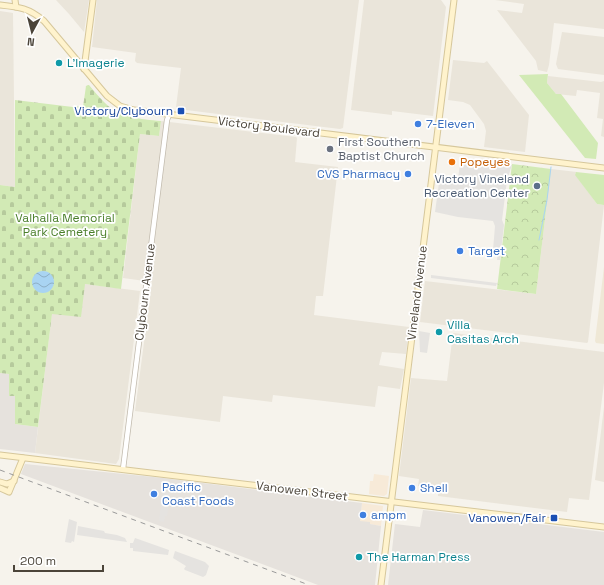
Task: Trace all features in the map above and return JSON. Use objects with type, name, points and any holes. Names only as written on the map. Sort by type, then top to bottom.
[{"type":"main road","points":[[15,0],[16,7]]},
{"type":"main road","points":[[84,69],[93,0]]},
{"type":"main road","name":"Vineland Avenue","points":[[381,585],[454,0]]},
{"type":"main road","name":"Victory Boulevard","points":[[0,5],[26,9],[37,15],[44,21],[107,96],[120,106],[134,110],[604,168]]},
{"type":"main road","points":[[74,57],[86,54]]},
{"type":"main road","name":"Vanowen Street","points":[[0,455],[604,527]]},
{"type":"main road","points":[[0,487],[10,491],[22,458]]},
{"type":"main road","points":[[0,482],[7,484],[14,481]]},
{"type":"street","name":"Clybourn Avenue","points":[[123,469],[167,120],[169,115]]},
{"type":"shaded area","points":[[56,0],[89,0],[84,32],[69,14]]},
{"type":"shaded area","points":[[97,0],[359,0],[343,128],[340,129],[178,109],[176,107],[181,68],[137,63],[135,61],[136,53],[92,47]]},
{"type":"shaded area","points":[[364,0],[441,0],[446,7],[433,116],[392,111],[392,115],[351,110]]},
{"type":"shaded area","points":[[495,0],[604,0],[604,29],[554,23],[547,72],[538,70],[536,61],[497,10],[522,13],[524,4]]},
{"type":"shaded area","points":[[0,11],[13,13],[15,187],[0,185]]},
{"type":"shaded area","points":[[562,32],[604,37],[604,75],[558,69],[556,64]]},
{"type":"shaded area","points":[[453,60],[484,63],[487,61],[529,115],[525,152],[484,147],[486,131],[484,124],[470,105],[463,102],[448,100]]},
{"type":"shaded area","points":[[548,76],[601,82],[604,81],[604,137],[601,136],[603,119],[597,118],[600,93],[577,90],[576,96],[556,94],[547,83]]},
{"type":"shaded area","points":[[161,121],[296,137],[295,162],[338,167],[323,296],[316,296],[314,315],[409,327],[406,354],[382,352],[379,365],[404,369],[400,389],[378,386],[375,407],[273,395],[272,402],[223,396],[220,422],[135,411],[152,282],[123,278],[140,134],[159,136]]},
{"type":"shaded area","points":[[461,158],[512,165],[507,180],[502,220],[504,225],[500,260],[497,260],[498,251],[493,250],[495,226],[493,221],[458,217],[435,212],[440,176],[458,178]]},
{"type":"shaded area","points":[[551,169],[577,172],[575,174],[597,204],[604,205],[588,342],[420,322],[425,281],[536,294]]},
{"type":"shaded area","points":[[604,267],[604,344],[596,343],[595,341]]},
{"type":"shaded area","points":[[431,275],[497,283],[496,286],[431,278]]},
{"type":"shaded area","points":[[85,284],[140,291],[119,459],[116,464],[35,453],[52,313]]},
{"type":"shaded area","points":[[419,331],[430,333],[427,353],[420,352]]},
{"type":"shaded area","points":[[453,333],[604,352],[604,383],[589,500],[569,498],[567,512],[438,496],[438,489],[418,486],[419,479],[399,476],[411,378],[447,381]]},
{"type":"shaded area","points":[[0,373],[9,374],[9,396],[15,396],[15,424],[38,427],[35,453],[0,449]]},
{"type":"shaded area","points":[[604,407],[604,482],[595,480]]},
{"type":"shaded area","points":[[25,464],[163,478],[362,503],[360,521],[370,522],[370,524],[381,526],[375,585],[318,585],[21,474]]},
{"type":"shaded area","points":[[374,474],[389,476],[387,494],[384,496],[369,494],[370,481],[373,481]]},
{"type":"shaded area","points":[[164,479],[168,480],[168,487],[171,488],[167,516],[165,516],[164,522],[159,521]]},
{"type":"shaded area","points":[[362,503],[383,506],[381,526],[360,521]]},
{"type":"shaded area","points":[[423,510],[604,532],[604,585],[388,585],[395,524],[420,527]]},
{"type":"shaded area","points":[[69,519],[77,522],[74,542],[72,541],[71,543],[65,542]]},
{"type":"shaded area","points":[[78,526],[117,535],[125,538],[127,542],[77,535]]},
{"type":"shaded area","points":[[135,538],[169,550],[168,555],[133,551],[133,548],[130,548],[130,543],[133,543]]},
{"type":"shaded area","points":[[175,551],[205,562],[209,566],[206,575],[203,577],[185,570],[184,569],[186,566],[173,558]]},
{"type":"green space","points":[[548,74],[547,83],[556,94],[561,94],[598,143],[596,159],[585,158],[519,75]]},
{"type":"green space","name":"Valhalla Memorial Park Cemetery","points":[[88,85],[104,102],[123,115],[161,121],[159,136],[140,134],[121,289],[85,284],[81,317],[52,314],[38,427],[15,424],[15,396],[9,396],[9,374],[0,373],[0,185],[15,187],[15,100],[83,107],[86,86]]},
{"type":"green space","points":[[512,164],[551,169],[536,294],[497,289]]},
{"type":"green space","points":[[576,172],[604,175],[604,205],[597,204],[575,175]]},
{"type":"water","points":[[43,271],[51,274],[54,282],[51,290],[43,293],[35,290],[32,282],[35,274]]},
{"type":"waterway","points":[[539,240],[547,200],[551,167]]},
{"type":"railway","points":[[0,470],[309,585]]},
{"type":"place","name":"L'Imagerie","points":[[59,63]]},
{"type":"place","name":"Victory/Clybourn","points":[[181,111]]},
{"type":"place","name":"7-Eleven","points":[[418,124]]},
{"type":"place","name":"First Southern Baptist Church","points":[[330,149]]},
{"type":"place","name":"Popeyes","points":[[452,162]]},
{"type":"place","name":"CVS Pharmacy","points":[[408,174]]},
{"type":"place","name":"Victory Vineland Recreation Center","points":[[537,186]]},
{"type":"place","name":"Target","points":[[460,251]]},
{"type":"place","name":"Villa Casitas Arch","points":[[439,332]]},
{"type":"place","name":"Shell","points":[[412,488]]},
{"type":"place","name":"Pacific Coast Foods","points":[[154,494]]},
{"type":"place","name":"ampm","points":[[363,515]]},
{"type":"place","name":"Vanowen/Fair","points":[[554,518]]},
{"type":"place","name":"The Harman Press","points":[[359,557]]}]
